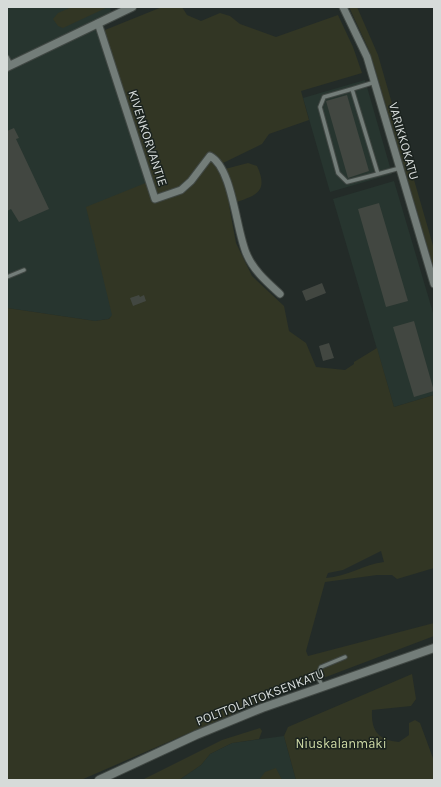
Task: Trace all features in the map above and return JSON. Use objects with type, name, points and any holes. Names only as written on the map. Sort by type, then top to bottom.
[{"type":"street","points":[[8,63],[132,7]]},
{"type":"street","name":"VARIKKOKATU","points":[[343,7],[367,56],[434,284]]},
{"type":"street","name":"KIVENKORVANTIE","points":[[98,23],[155,199],[181,190],[191,182],[210,156],[215,158],[220,165],[231,193],[237,212],[241,241],[254,270],[280,294]]},
{"type":"street","name":"POLTTOLAITOKSENKATU","points":[[99,780],[196,735],[322,685],[434,648]]},
{"type":"lane","points":[[375,82],[324,97],[320,106],[338,173],[347,182],[400,168]]},
{"type":"lane","points":[[352,89],[378,174]]},
{"type":"lane","points":[[7,278],[24,270]]},
{"type":"lane","points":[[322,685],[317,676],[321,667],[345,657]]},
{"type":"shaded area","points":[[7,7],[110,7],[112,17],[100,32],[148,183],[112,316],[108,319],[95,321],[7,308]]},
{"type":"shaded area","points":[[365,80],[392,174],[330,192],[303,98]]},
{"type":"shaded area","points":[[394,181],[434,316],[434,395],[394,407],[333,199]]},
{"type":"shaded area","points":[[284,736],[296,780],[179,780],[201,765],[210,754],[232,743]]},
{"type":"green space","points":[[72,7],[108,7],[63,28],[58,26],[53,19],[58,13]]},
{"type":"green space","points":[[162,7],[182,7],[187,15],[201,21],[220,13],[230,16],[240,24],[276,37],[338,15],[353,47],[362,73],[301,91],[309,120],[269,134],[262,144],[223,163],[225,169],[248,163],[257,166],[261,176],[260,189],[256,193],[251,197],[229,205],[236,243],[252,276],[284,306],[289,331],[306,343],[316,367],[345,370],[354,364],[354,362],[377,348],[394,407],[434,395],[434,568],[397,579],[392,575],[377,575],[325,582],[306,651],[308,656],[434,623],[434,636],[260,702],[81,780],[7,780],[7,308],[95,321],[109,319],[112,315],[86,207],[148,182],[100,32]],"holes":[[[381,551],[384,562],[369,565],[334,577],[326,578],[328,573],[343,570]]]},
{"type":"green space","points":[[349,7],[357,7],[378,55],[434,249],[434,269],[374,65],[368,48]]},
{"type":"green space","name":"Niuskalanmäki","points":[[412,674],[416,699],[411,706],[372,710],[373,724],[377,733],[381,737],[399,742],[409,735],[409,723],[415,720],[420,723],[434,761],[434,780],[296,780],[284,736],[288,727]]},
{"type":"green space","points":[[260,728],[262,731],[259,739],[232,743],[210,754],[201,765],[179,780],[142,780],[222,740]]},
{"type":"green space","points":[[276,768],[282,780],[259,780],[265,772]]},
{"type":"building","points":[[347,95],[369,171],[348,178],[326,101]]},
{"type":"building","points":[[14,128],[19,138],[16,139],[49,209],[19,222],[11,209],[7,211],[7,131]]},
{"type":"building","points":[[379,203],[408,301],[386,307],[358,209]]},
{"type":"building","points":[[322,283],[326,293],[306,301],[302,291]]},
{"type":"building","points":[[139,295],[140,297],[144,295],[146,301],[133,306],[130,298]]},
{"type":"building","points":[[414,321],[434,391],[414,397],[393,327]]},
{"type":"building","points":[[329,343],[334,358],[323,361],[319,346]]}]
